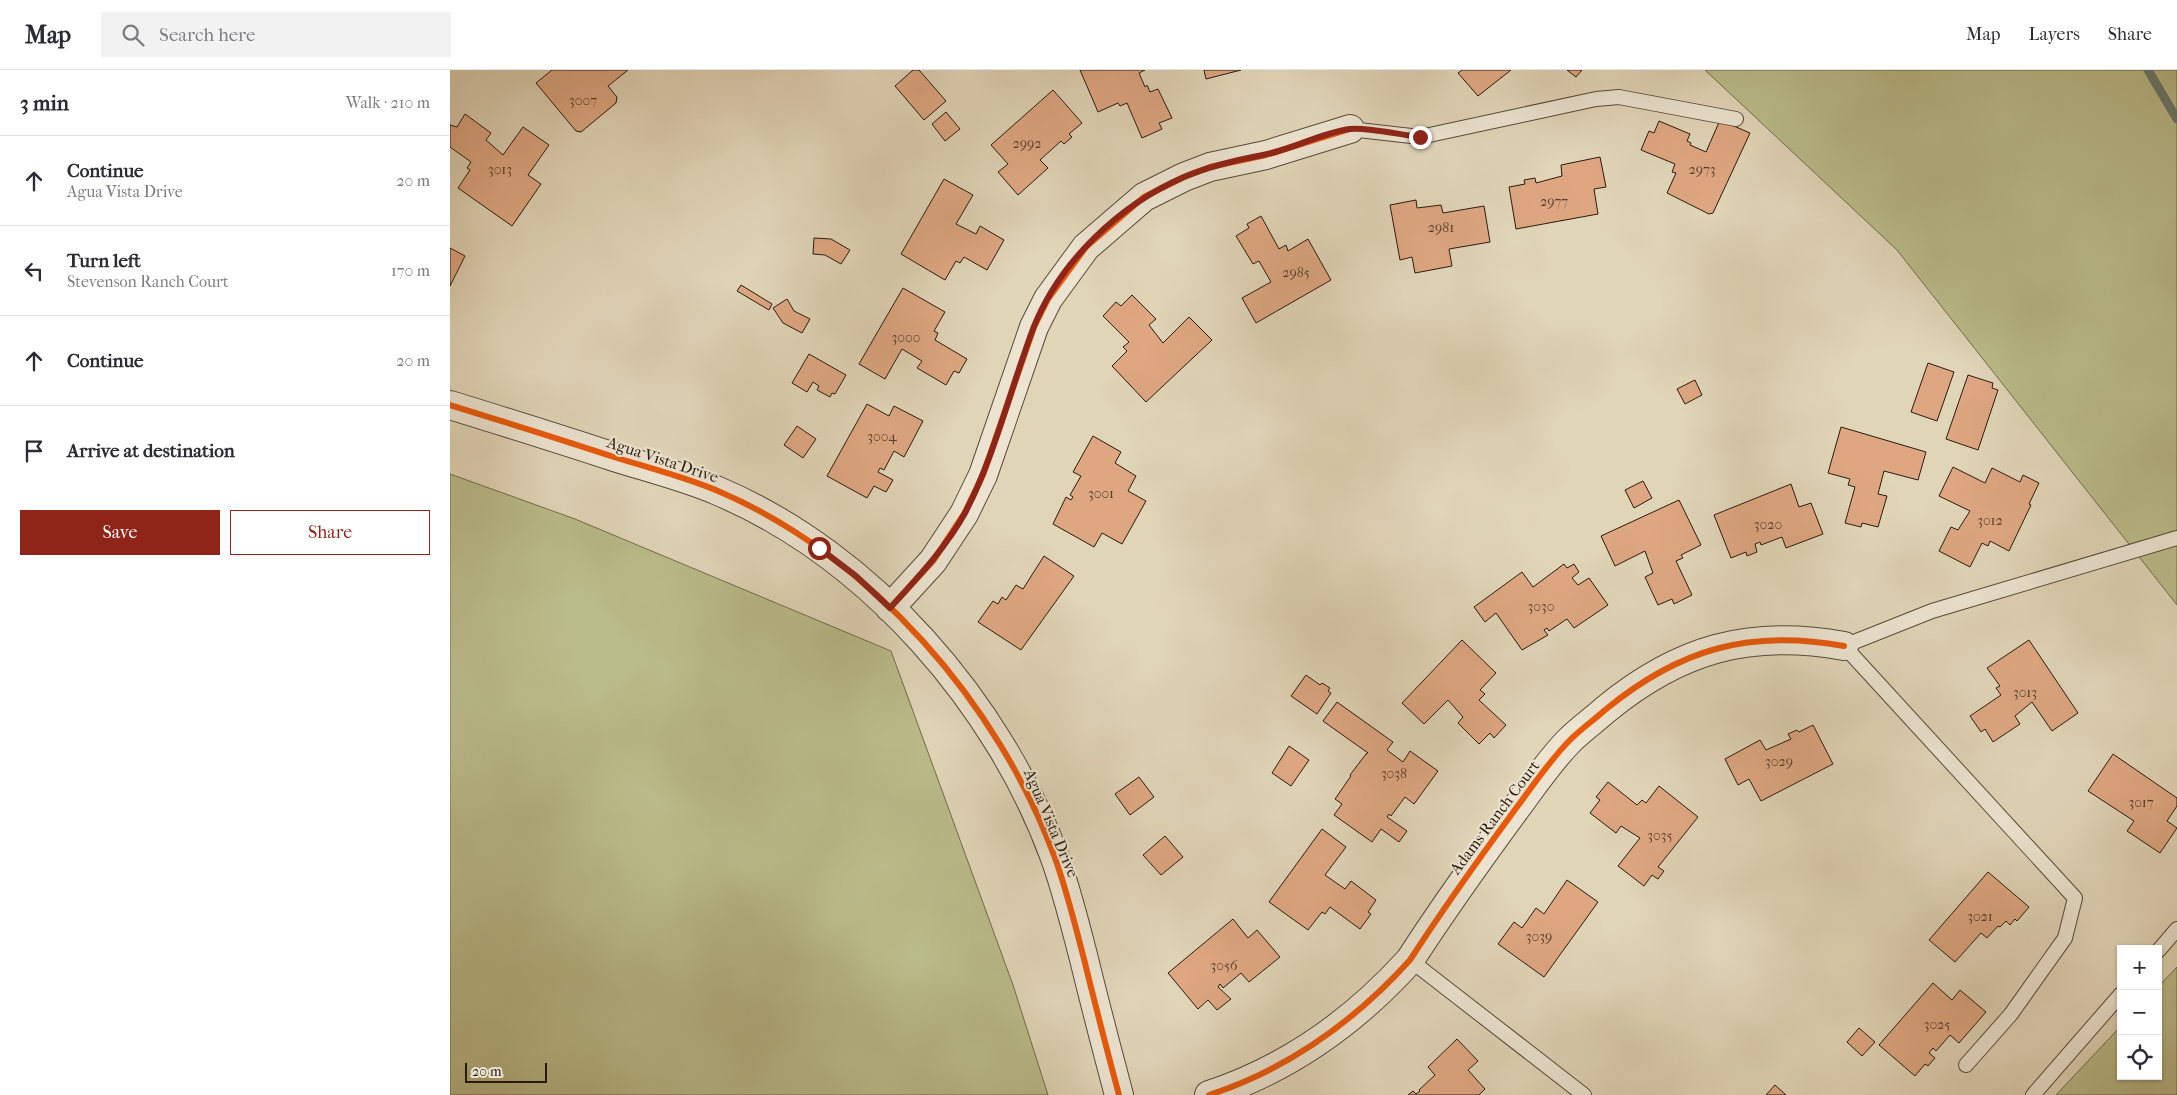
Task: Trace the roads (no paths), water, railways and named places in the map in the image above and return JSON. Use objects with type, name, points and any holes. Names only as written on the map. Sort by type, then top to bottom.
[{"type":"street","points":[[890,608],[933,561],[964,514],[983,475],[1034,327],[1048,299],[1086,247],[1144,197],[1184,177],[1210,167],[1266,155],[1350,129]]},
{"type":"street","name":"Agua Vista Drive","points":[[450,405],[685,479],[726,495],[781,523],[819,548],[856,576],[925,644],[957,682],[1000,744],[1035,810],[1055,858],[1071,906],[1119,1095]]},
{"type":"street","name":"Adams Ranch Court","points":[[1209,1095],[1247,1082],[1307,1049],[1369,1000],[1410,960],[1524,796],[1571,739],[1638,684],[1687,658],[1717,648],[1749,641],[1813,640],[1844,646]]},
{"type":"lane","points":[[1350,129],[1420,137],[1596,99],[1619,97],[1736,119]]},
{"type":"lane","points":[[1966,1065],[2011,1014],[2065,938],[2075,898],[1844,646],[1932,611],[2177,538]]},
{"type":"lane","points":[[2162,946],[2177,929]]},
{"type":"lane","points":[[1410,960],[1584,1095]]},
{"type":"lane","points":[[2033,1095],[2117,999]]},
{"type":"waterway","points":[[2148,70],[2177,119]]}]
